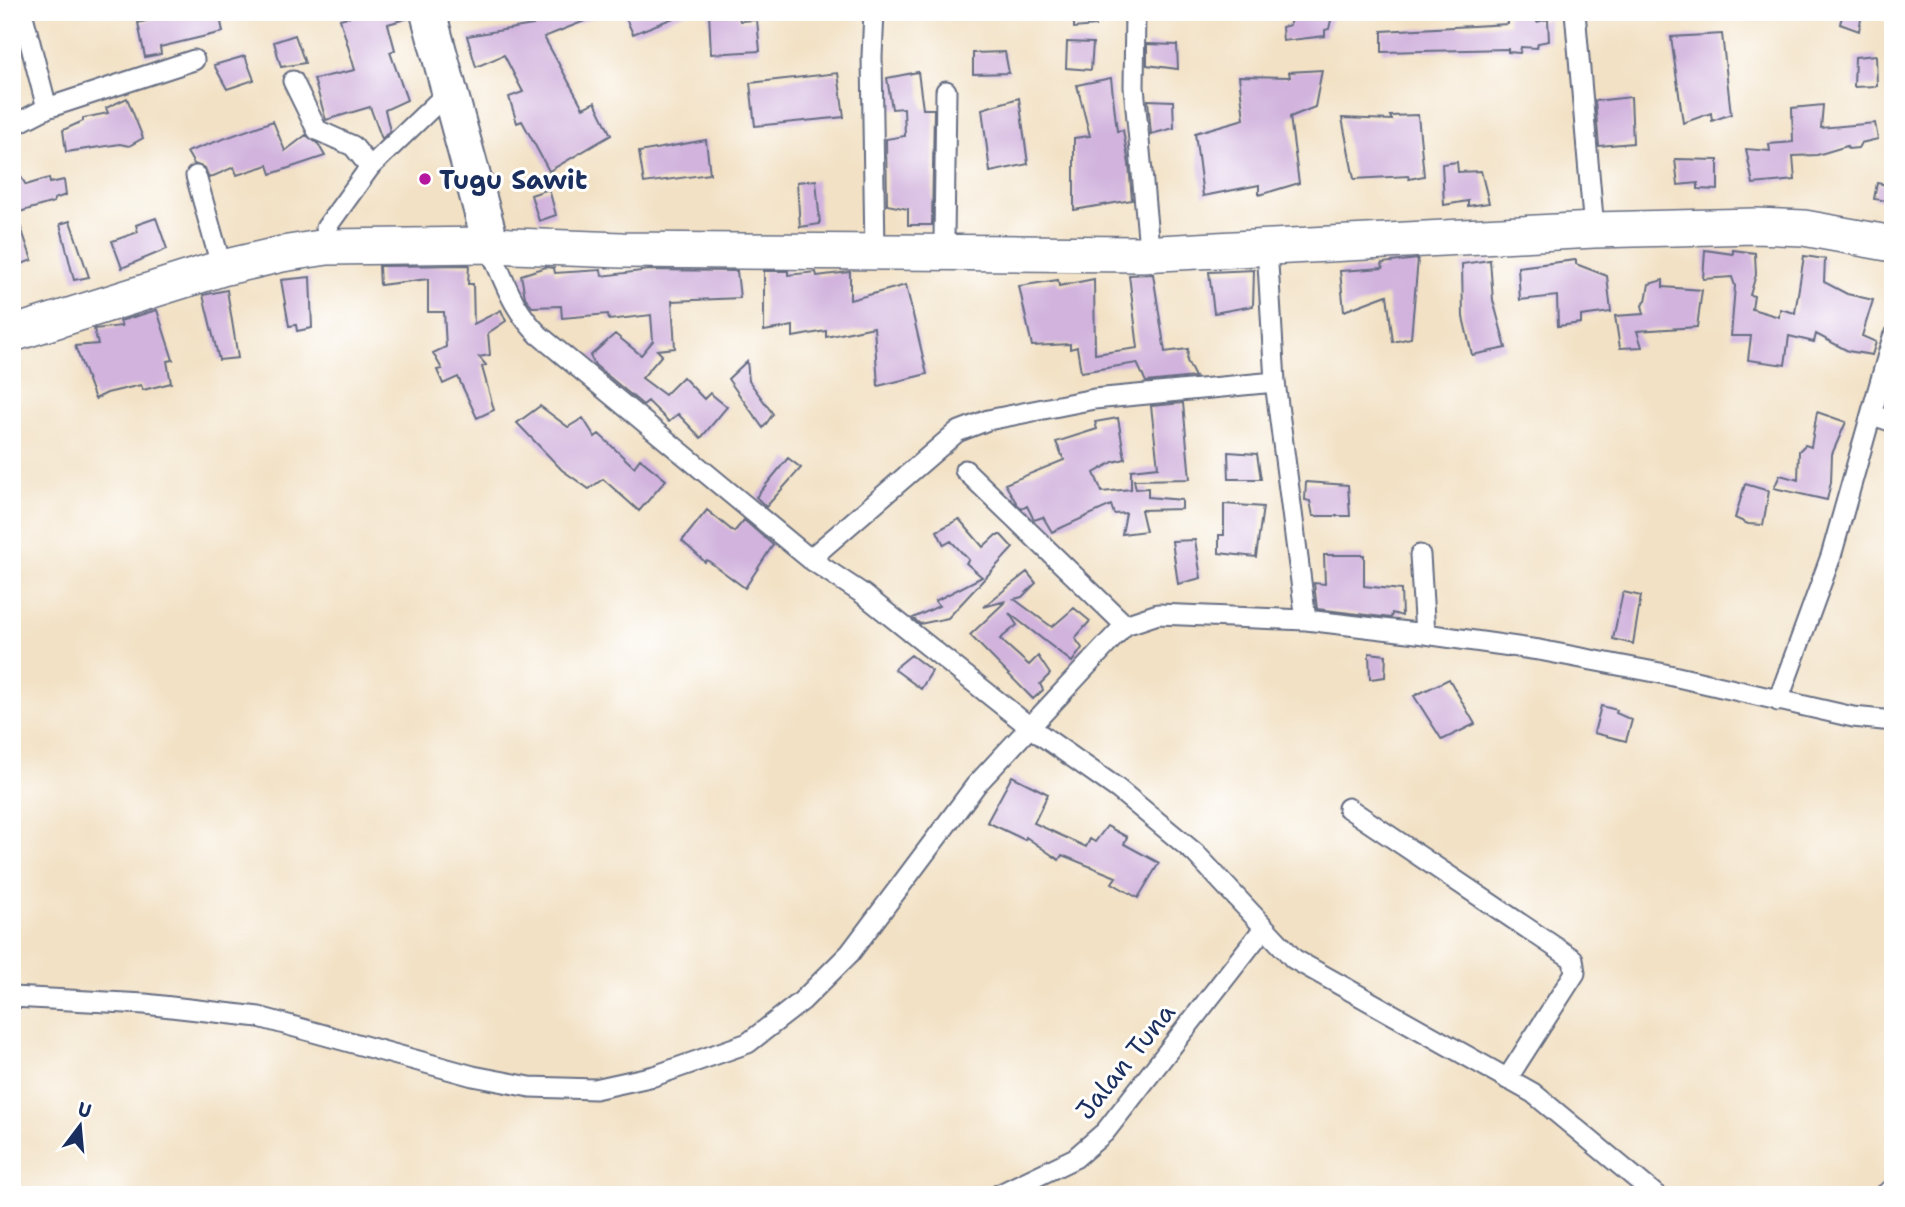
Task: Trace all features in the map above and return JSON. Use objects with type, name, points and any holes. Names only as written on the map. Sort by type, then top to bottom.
[{"type":"highway","points":[[12,315],[217,251],[326,228],[1141,254],[1267,247],[1765,206],[1819,209],[1893,222]]},
{"type":"highway","points":[[875,245],[944,239],[1148,237],[1593,220],[1804,228],[1893,244]]},
{"type":"highway","points":[[12,334],[222,268],[282,254],[327,247],[487,234]]},
{"type":"street","points":[[22,12],[47,108]]},
{"type":"street","points":[[421,12],[452,94]]},
{"type":"street","points":[[436,12],[452,94],[487,234],[513,304],[538,335],[810,559],[863,594],[1031,729],[1118,789],[1195,853],[1294,958],[1330,981],[1533,1093],[1656,1195]]},
{"type":"street","points":[[874,12],[872,56],[875,245]]},
{"type":"street","points":[[1135,12],[1134,87],[1148,237]]},
{"type":"street","points":[[1575,12],[1593,220]]},
{"type":"street","points":[[12,126],[47,108],[194,60]]},
{"type":"street","points":[[292,81],[317,130],[353,146],[370,167]]},
{"type":"street","points":[[944,239],[946,91]]},
{"type":"street","points":[[326,228],[370,167],[452,94]]},
{"type":"street","points":[[196,176],[217,251]]},
{"type":"street","points":[[1267,247],[1275,382],[1306,620]]},
{"type":"street","points":[[1777,701],[1831,556],[1893,337]]},
{"type":"street","points":[[810,559],[957,432],[988,420],[1094,399],[1275,382]]},
{"type":"street","points":[[1873,415],[1893,422]]},
{"type":"street","points":[[965,470],[1125,625]]},
{"type":"street","points":[[1420,555],[1425,634]]},
{"type":"street","points":[[12,996],[145,1004],[259,1017],[473,1076],[530,1087],[595,1089],[654,1076],[747,1043],[802,1001],[850,953],[976,785],[1125,625],[1158,614],[1306,620],[1539,650],[1660,673],[1853,717],[1893,721]]},
{"type":"street","points":[[1349,808],[1573,959],[1575,973],[1507,1079]]},
{"type":"street","name":"Jalan Tuna","points":[[998,1195],[1025,1190],[1075,1158],[1105,1132],[1264,928]]},
{"type":"street","points":[[1884,1195],[1893,1189]]},
{"type":"building","points":[[179,12],[219,12],[223,32],[160,47],[161,54],[145,57],[138,23]]},
{"type":"building","points":[[365,12],[408,12],[409,18],[388,24],[395,50],[390,52],[407,100],[385,110],[390,131],[382,139],[370,107],[326,120],[314,79],[355,70],[340,19]]},
{"type":"building","points":[[527,12],[605,13],[544,37],[583,108],[595,102],[611,135],[549,171],[522,121],[517,123],[509,97],[523,92],[504,55],[476,67],[467,36],[533,25]]},
{"type":"building","points":[[623,12],[686,12],[686,13],[633,34]]},
{"type":"building","points":[[709,12],[738,12],[740,21],[757,20],[760,51],[711,54]]},
{"type":"building","points":[[1074,12],[1093,12],[1095,26],[1074,28]]},
{"type":"building","points":[[1843,12],[1862,12],[1859,31],[1840,24]]},
{"type":"building","points":[[1290,13],[1332,16],[1329,29],[1325,30],[1325,36],[1283,41],[1282,27],[1290,25]]},
{"type":"building","points":[[1536,13],[1537,22],[1548,19],[1549,41],[1538,43],[1537,48],[1521,47],[1520,53],[1508,52],[1508,49],[1382,52],[1382,31],[1508,24],[1508,15]]},
{"type":"building","points":[[1722,34],[1731,114],[1712,121],[1711,113],[1683,123],[1671,37]]},
{"type":"building","points":[[295,35],[305,63],[281,67],[274,42]]},
{"type":"building","points":[[1067,42],[1093,43],[1091,70],[1066,68]]},
{"type":"building","points":[[1147,44],[1177,45],[1178,69],[1147,65]]},
{"type":"building","points":[[1005,52],[1009,73],[973,74],[973,53]]},
{"type":"building","points":[[1876,55],[1877,86],[1854,87],[1855,57]]},
{"type":"building","points":[[245,56],[254,80],[227,89],[214,65]]},
{"type":"building","points":[[1322,70],[1315,107],[1290,117],[1299,183],[1259,195],[1259,185],[1203,196],[1195,133],[1244,119],[1239,76],[1290,77],[1289,72]]},
{"type":"building","points":[[918,72],[923,109],[934,109],[932,225],[908,225],[908,209],[887,205],[886,139],[905,136],[904,108],[892,109],[887,78]]},
{"type":"building","points":[[838,73],[844,117],[755,126],[750,83]]},
{"type":"building","points":[[1111,78],[1117,131],[1123,130],[1129,164],[1132,200],[1074,210],[1074,138],[1090,136],[1077,85]]},
{"type":"building","points":[[1631,97],[1633,143],[1599,146],[1595,101]]},
{"type":"building","points":[[127,98],[143,138],[129,146],[120,144],[66,152],[63,130],[83,121],[83,118],[108,113],[106,108]]},
{"type":"building","points":[[1019,98],[1028,164],[990,172],[982,109]]},
{"type":"building","points":[[1148,100],[1173,101],[1174,128],[1151,134]]},
{"type":"building","points":[[1823,105],[1821,128],[1875,123],[1878,139],[1861,143],[1858,148],[1848,149],[1847,146],[1817,155],[1793,156],[1795,180],[1753,184],[1746,149],[1770,151],[1769,144],[1793,142],[1792,108]]},
{"type":"building","points":[[1418,115],[1424,176],[1409,179],[1408,176],[1354,179],[1342,118],[1392,120],[1390,116]]},
{"type":"building","points":[[273,121],[285,151],[306,135],[318,144],[325,156],[271,174],[268,165],[237,175],[234,167],[209,178],[205,168],[194,164],[187,152]]},
{"type":"building","points":[[706,140],[710,174],[644,183],[639,152]]},
{"type":"building","points":[[1675,159],[1718,160],[1718,190],[1698,189],[1698,183],[1678,185]]},
{"type":"building","points":[[1457,162],[1458,172],[1481,171],[1489,203],[1468,206],[1468,201],[1444,205],[1442,164]]},
{"type":"building","points":[[12,163],[26,185],[49,178],[50,183],[64,180],[66,195],[54,199],[54,202],[16,213],[32,260],[12,268]]},
{"type":"building","points":[[816,180],[820,224],[800,227],[797,182]]},
{"type":"building","points":[[1877,183],[1892,186],[1888,201],[1874,199]]},
{"type":"building","points":[[549,189],[556,215],[539,221],[531,195]]},
{"type":"building","points":[[156,218],[167,249],[122,268],[112,241],[138,232],[136,225]]},
{"type":"building","points":[[70,221],[89,277],[74,280],[60,224]]},
{"type":"building","points":[[1705,250],[1733,254],[1733,250],[1755,253],[1756,275],[1750,295],[1754,296],[1752,309],[1779,317],[1780,309],[1795,313],[1804,256],[1825,259],[1824,282],[1847,294],[1873,300],[1862,336],[1876,342],[1872,355],[1848,351],[1816,334],[1814,342],[1789,336],[1785,365],[1748,360],[1751,336],[1731,336],[1735,286],[1732,277],[1703,279]]},
{"type":"building","points":[[1418,259],[1411,338],[1393,342],[1387,295],[1344,311],[1340,271],[1383,268],[1382,263]]},
{"type":"building","points":[[1490,260],[1493,300],[1506,348],[1472,355],[1463,317],[1462,264]]},
{"type":"building","points":[[1576,260],[1576,264],[1607,276],[1611,312],[1581,316],[1581,323],[1558,326],[1557,296],[1520,300],[1518,267]]},
{"type":"building","points":[[469,265],[468,284],[473,284],[474,324],[501,310],[506,321],[488,333],[490,355],[479,357],[486,365],[482,367],[494,410],[477,418],[458,377],[443,384],[437,370],[442,369],[433,353],[446,347],[444,312],[428,312],[428,279],[380,285],[379,266]]},
{"type":"building","points":[[546,267],[554,268],[555,273],[601,270],[602,276],[649,270],[737,271],[740,298],[672,301],[675,348],[657,350],[662,355],[642,378],[665,395],[683,377],[704,399],[710,393],[727,407],[701,438],[678,414],[669,422],[648,401],[643,405],[595,365],[590,356],[615,334],[641,355],[653,341],[651,315],[609,320],[608,314],[562,318],[561,306],[532,307],[525,297],[521,275]]},
{"type":"building","points":[[1254,270],[1253,306],[1214,313],[1209,272]]},
{"type":"building","points":[[764,271],[788,271],[788,275],[816,272],[817,276],[850,272],[850,300],[906,285],[927,374],[878,386],[874,327],[826,337],[826,331],[793,337],[793,326],[764,331]]},
{"type":"building","points":[[1153,274],[1165,352],[1188,349],[1187,361],[1195,377],[1146,382],[1137,363],[1081,372],[1077,347],[1070,349],[1070,344],[1032,346],[1019,286],[1058,280],[1059,286],[1094,279],[1095,354],[1138,348],[1129,275]]},
{"type":"building","points":[[310,277],[312,328],[297,331],[296,325],[289,326],[281,280]]},
{"type":"building","points":[[1663,280],[1663,287],[1702,290],[1697,327],[1637,331],[1642,347],[1620,348],[1615,316],[1644,314],[1642,305],[1646,301],[1649,284]]},
{"type":"building","points":[[227,290],[238,358],[219,360],[203,295]]},
{"type":"building","points":[[157,310],[173,360],[167,361],[171,383],[143,390],[141,385],[107,393],[95,399],[75,346],[98,344],[94,329],[122,326],[120,321]]},
{"type":"building","points":[[747,361],[749,381],[773,414],[763,428],[728,379]]},
{"type":"building","points":[[1183,403],[1190,479],[1134,480],[1136,489],[1148,488],[1148,497],[1182,500],[1182,509],[1141,510],[1146,531],[1122,534],[1126,513],[1114,514],[1111,505],[1052,532],[1043,517],[1034,520],[1027,506],[1022,509],[1017,504],[1005,484],[1064,460],[1056,442],[1097,429],[1095,422],[1118,418],[1125,459],[1113,462],[1094,473],[1102,492],[1131,489],[1131,470],[1158,467],[1151,406]]},
{"type":"building","points":[[540,406],[568,427],[583,418],[595,437],[599,434],[634,467],[640,459],[666,480],[639,511],[603,479],[589,489],[562,470],[517,423]]},
{"type":"building","points":[[1817,412],[1846,422],[1832,454],[1827,500],[1774,488],[1780,475],[1798,480],[1799,451],[1805,445],[1811,447]]},
{"type":"building","points":[[1228,452],[1257,454],[1261,479],[1229,479]]},
{"type":"building","points":[[788,458],[801,468],[766,507],[756,497]]},
{"type":"building","points":[[1306,482],[1348,485],[1350,516],[1313,516],[1310,501],[1305,500]]},
{"type":"building","points":[[1745,484],[1769,491],[1763,525],[1748,524],[1735,518]]},
{"type":"building","points":[[1224,504],[1263,507],[1256,557],[1219,553],[1219,535],[1224,535]]},
{"type":"building","points":[[707,510],[734,532],[744,520],[773,545],[745,588],[707,560],[705,562],[682,541]]},
{"type":"building","points":[[959,519],[983,547],[996,535],[1001,535],[1013,548],[948,618],[920,624],[913,618],[939,606],[935,601],[982,577],[966,563],[969,560],[951,541],[944,545],[937,531]]},
{"type":"building","points":[[1195,540],[1201,578],[1178,584],[1172,541]]},
{"type":"building","points":[[1324,555],[1364,555],[1364,586],[1401,590],[1402,616],[1392,613],[1391,618],[1317,609],[1314,583],[1325,584]]},
{"type":"building","points":[[1027,572],[1036,583],[1022,597],[1014,599],[1052,627],[1074,608],[1090,621],[1075,638],[1082,648],[1072,662],[1009,613],[1017,625],[1000,639],[1029,665],[1038,656],[1050,674],[1040,684],[1043,690],[1033,699],[970,635],[1006,601],[983,607]]},
{"type":"building","points":[[1623,592],[1641,596],[1633,644],[1613,639]]},
{"type":"building","points":[[1369,653],[1386,655],[1385,677],[1370,679]]},
{"type":"building","points":[[911,655],[932,671],[921,689],[894,669]]},
{"type":"building","points":[[1449,679],[1475,724],[1442,740],[1414,696]]},
{"type":"building","points":[[1601,706],[1617,710],[1616,713],[1632,720],[1626,741],[1594,733]]},
{"type":"building","points":[[1012,776],[1048,794],[1034,823],[1086,847],[1090,839],[1095,842],[1107,826],[1127,837],[1124,844],[1159,863],[1138,898],[1112,883],[1116,877],[1062,855],[1059,860],[1026,837],[1025,840],[987,822]]},
{"type":"place","name":"Tugu Sawit","points":[[425,179]]}]
